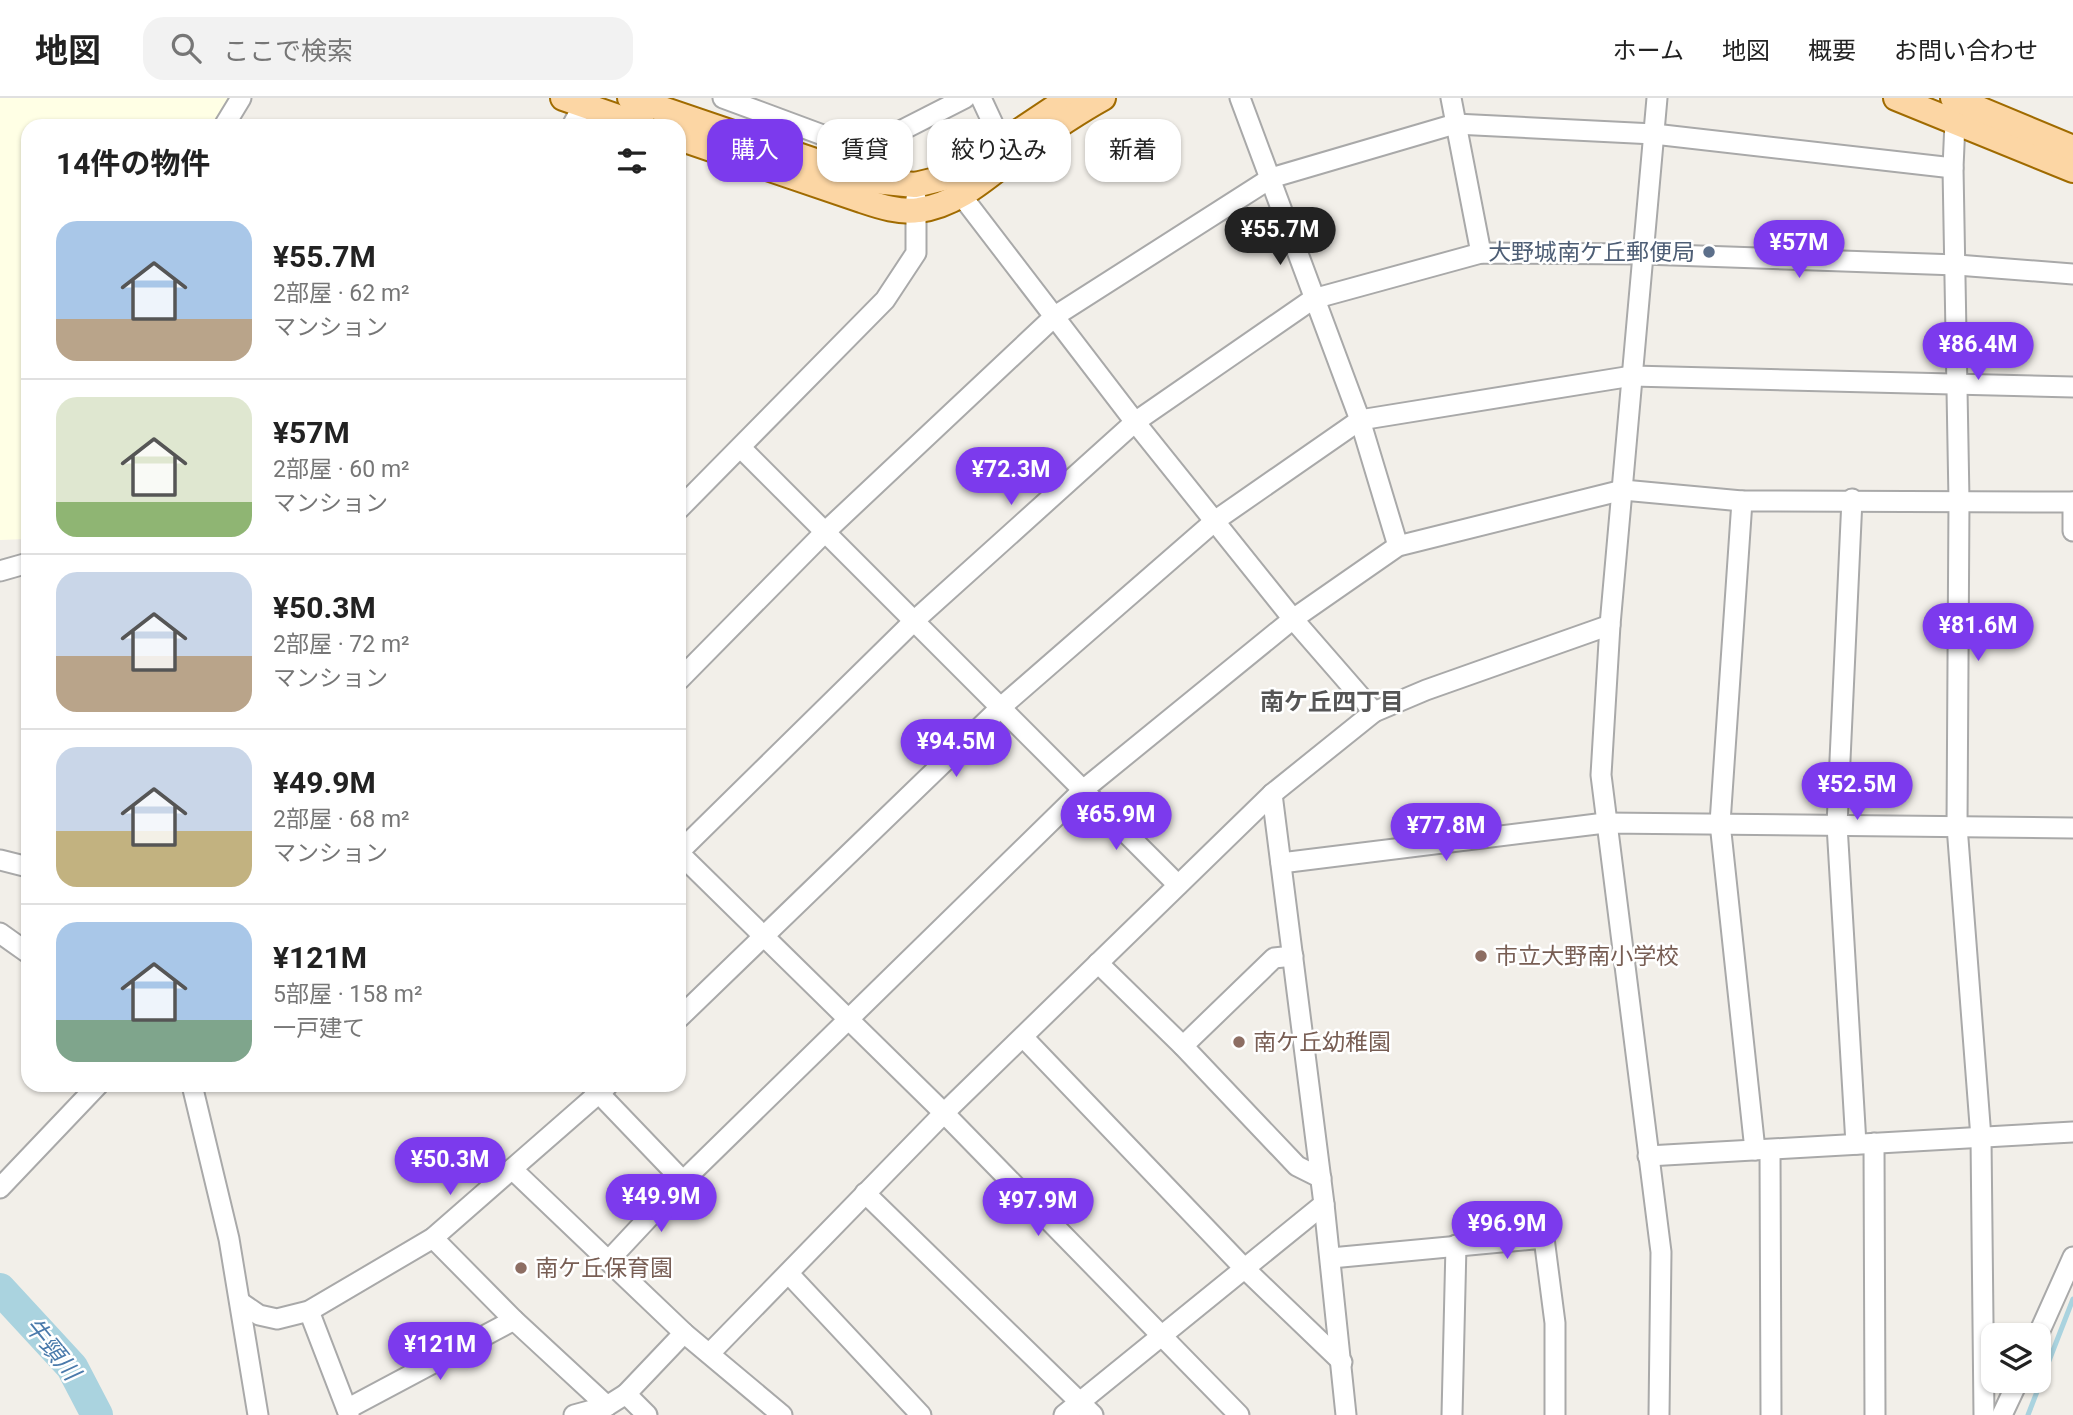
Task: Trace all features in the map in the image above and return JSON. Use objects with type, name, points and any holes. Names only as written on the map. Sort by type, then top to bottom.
[{"type":"main road","points":[[630,98],[874,181],[957,186],[1103,98]]},
{"type":"main road","points":[[1038,119],[1069,98]]},
{"type":"main road","points":[[1896,98],[1954,110],[2073,148]]},
{"type":"main road","points":[[576,107],[619,119]]},
{"type":"main road","points":[[1954,110],[2073,170]]},
{"type":"main road","points":[[686,140],[888,208],[916,211],[939,206],[961,182]]},
{"type":"street","points":[[229,119],[241,98]]},
{"type":"street","points":[[723,98],[863,150],[965,98]]},
{"type":"street","points":[[748,108],[768,98]]},
{"type":"street","points":[[981,98],[991,119]]},
{"type":"street","points":[[1240,98],[1360,420],[1398,546]]},
{"type":"street","points":[[1451,98],[1480,253]]},
{"type":"street","points":[[1657,98],[1602,732],[1605,823],[1661,1252],[1659,1415]]},
{"type":"street","points":[[1954,110],[1959,500],[1957,825],[1981,1138],[1984,1415]]},
{"type":"street","points":[[686,673],[825,533],[1055,316],[1270,178],[1455,124],[1654,134],[1953,168]]},
{"type":"street","points":[[686,502],[885,300],[916,253],[915,185]]},
{"type":"street","points":[[957,186],[1135,422],[1293,619],[1374,712]]},
{"type":"street","points":[[686,846],[914,621],[1135,422],[1313,299],[1480,253],[1643,254],[1956,265],[2073,274]]},
{"type":"street","points":[[686,1011],[1000,708],[1216,520],[1360,420],[1632,376],[2073,387]]},
{"type":"street","points":[[741,448],[1178,886]]},
{"type":"street","points":[[610,1259],[683,1181],[1083,790],[1293,619],[1398,546],[1623,490],[1742,501],[1852,499],[2073,502],[2073,531]]},
{"type":"street","points":[[1852,499],[1837,825],[1865,1144],[1875,1415]]},
{"type":"street","points":[[1742,501],[1720,822],[1763,1150],[1771,1415]]},
{"type":"street","points":[[0,571],[21,565]]},
{"type":"street","points":[[711,1352],[944,1113],[1272,794],[1374,712],[1426,690],[1610,625]]},
{"type":"street","points":[[1272,794],[1331,1258],[1346,1415]]},
{"type":"street","points":[[1281,863],[1605,823],[1720,822],[2073,828]]},
{"type":"street","points":[[0,860],[21,865]]},
{"type":"street","points":[[686,860],[847,1021],[944,1113],[1239,1415]]},
{"type":"street","points":[[0,933],[21,948]]},
{"type":"street","points":[[1183,1046],[1274,958],[1293,956]]},
{"type":"street","points":[[1098,963],[1183,1046],[1297,1166],[1321,1178]]},
{"type":"street","points":[[1023,1037],[1244,1268],[1342,1362]]},
{"type":"street","points":[[0,1188],[91,1092]]},
{"type":"street","points":[[194,1092],[229,1239],[258,1415]]},
{"type":"street","points":[[240,1301],[259,1315],[277,1319],[309,1311],[433,1238],[596,1092]]},
{"type":"street","points":[[604,1092],[683,1181]]},
{"type":"street","points":[[1648,1156],[2073,1132]]},
{"type":"street","points":[[512,1169],[610,1259],[684,1333],[711,1352],[782,1415]]},
{"type":"street","points":[[865,1193],[1087,1408]]},
{"type":"street","points":[[1064,1415],[1087,1408],[1161,1336],[1324,1205]]},
{"type":"street","points":[[433,1238],[514,1320],[607,1406]]},
{"type":"street","points":[[1331,1258],[1544,1238],[1555,1323],[1555,1415]]},
{"type":"street","points":[[1452,1415],[1456,1245]]},
{"type":"street","points":[[2043,1323],[2073,1257]]},
{"type":"street","points":[[789,1274],[921,1415]]},
{"type":"street","points":[[309,1311],[348,1412],[514,1320]]},
{"type":"street","points":[[574,1415],[607,1406],[626,1394],[684,1333]]},
{"type":"street","points":[[2002,1415],[2012,1393]]},
{"type":"street","points":[[626,1394],[647,1415]]},
{"type":"shaded area","points":[[0,98],[230,98],[215,119],[21,119],[21,539],[0,540]]},
{"type":"waterway","name":"牛頸川","points":[[0,1289],[72,1367],[97,1415]]},
{"type":"waterway","points":[[2028,1415],[2073,1299]]},
{"type":"place","name":"大野城南ケ丘郵便局","points":[[1709,252]]},
{"type":"place","name":"市立大野南小学校","points":[[1481,956]]},
{"type":"place","name":"南ケ丘幼稚園","points":[[1239,1042]]},
{"type":"place","name":"南ケ丘保育園","points":[[521,1268]]},
{"type":"district","name":"南ケ丘四丁目","points":[[1332,702]]}]
